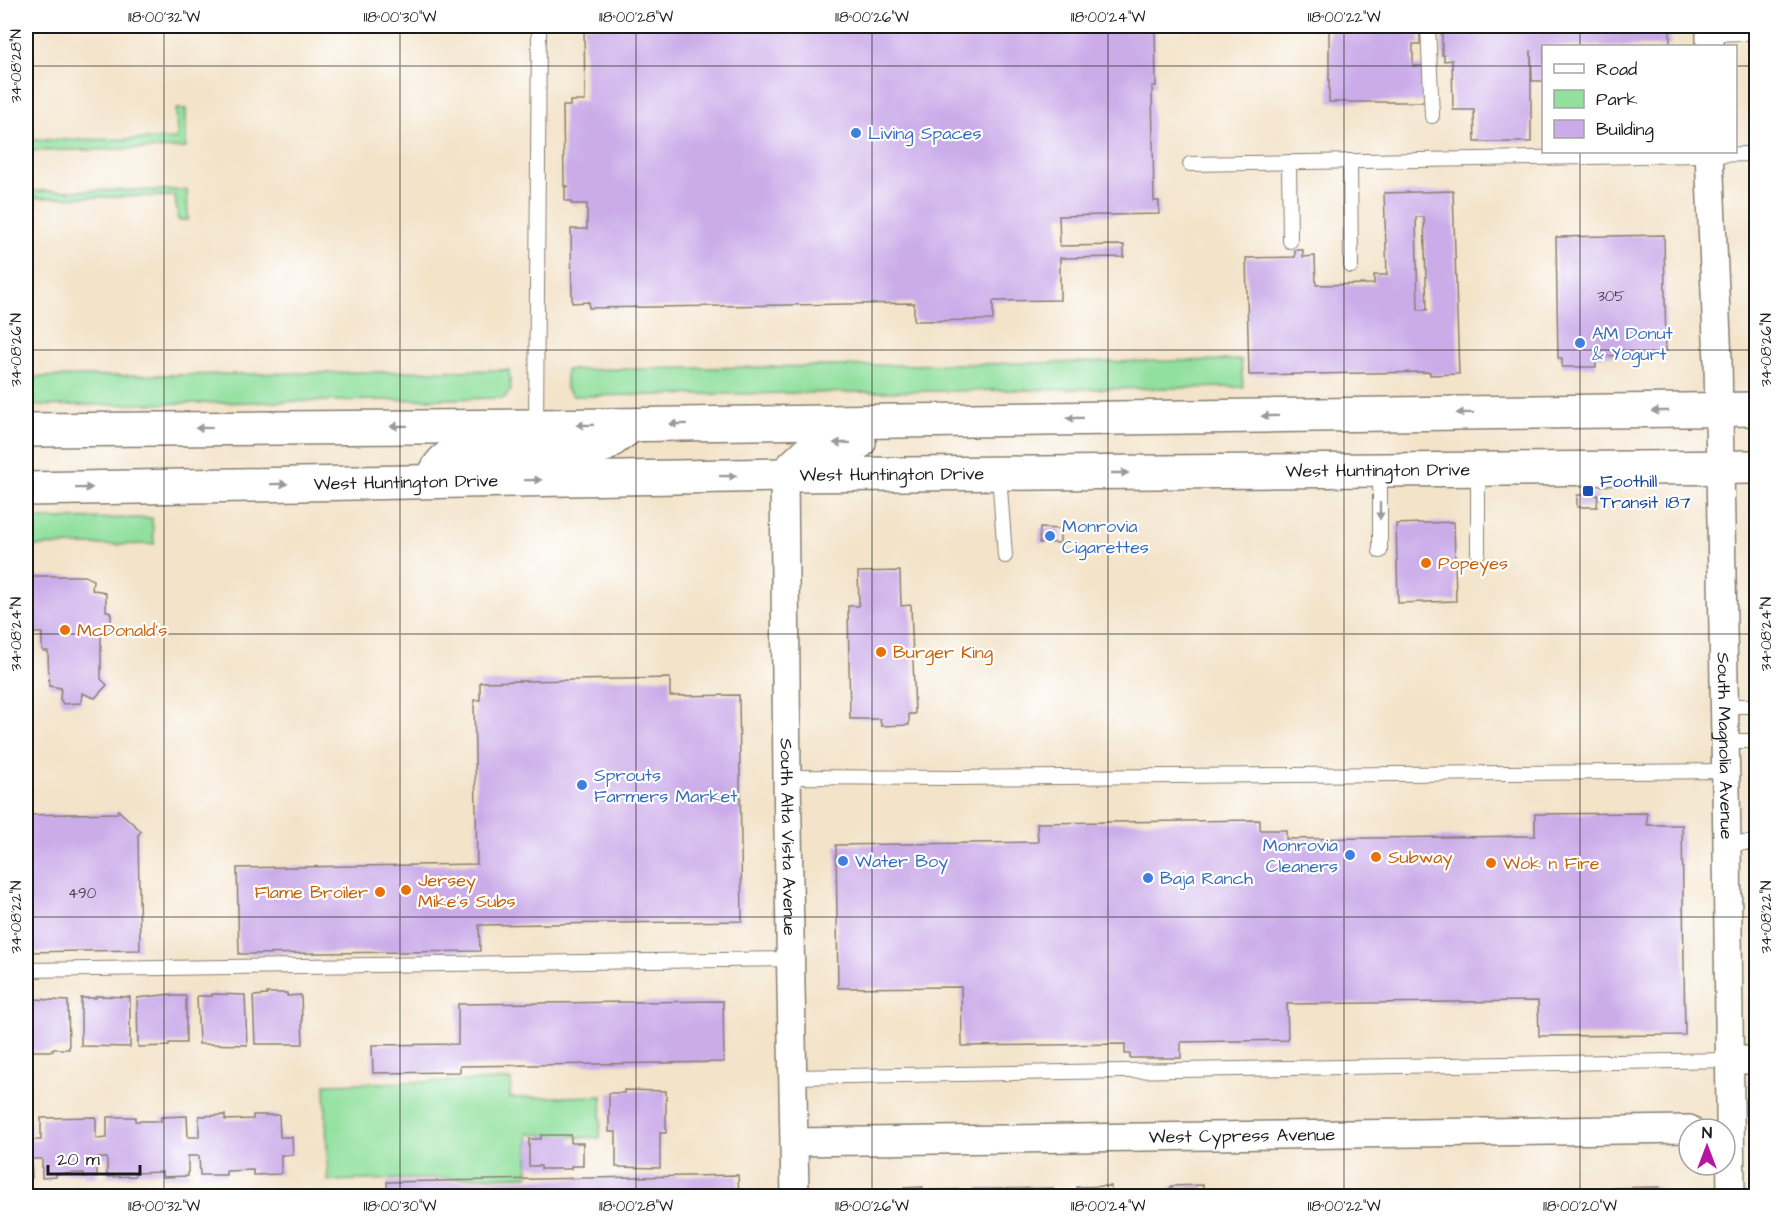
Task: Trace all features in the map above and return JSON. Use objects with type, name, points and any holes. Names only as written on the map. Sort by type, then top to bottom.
[{"type":"main road","points":[[26,430],[634,425],[1756,409]]},
{"type":"main road","points":[[784,475],[818,443],[931,441],[979,420]]},
{"type":"main road","points":[[432,481],[437,468],[444,459],[453,454],[570,452],[605,445],[634,425]]},
{"type":"main road","name":"West Huntington Drive","points":[[26,489],[784,475],[1756,467]]},
{"type":"street","name":"South Magnolia Avenue","points":[[1709,153],[1719,410],[1730,1117]]},
{"type":"street","name":"South Alta Vista Avenue","points":[[784,475],[786,777],[792,959],[795,1197]]},
{"type":"street","points":[[1729,1060],[1756,1060]]},
{"type":"street","name":"West Cypress Avenue","points":[[795,1142],[1677,1129]]},
{"type":"street","name":"South Magnolia Avenue","points":[[1731,1177],[1731,1197]]},
{"type":"lane","points":[[536,426],[539,26]]},
{"type":"lane","points":[[1428,26],[1432,116]]},
{"type":"lane","points":[[1710,35],[1747,33]]},
{"type":"lane","points":[[1190,164],[1636,154],[1756,154]]},
{"type":"lane","points":[[1350,161],[1351,266]]},
{"type":"lane","points":[[1289,162],[1290,241]]},
{"type":"lane","points":[[1478,470],[1478,553]]},
{"type":"lane","points":[[1380,471],[1380,551]]},
{"type":"lane","points":[[999,474],[1005,556]]},
{"type":"lane","points":[[1724,706],[1756,706]]},
{"type":"lane","points":[[1725,741],[1756,741]]},
{"type":"lane","points":[[786,777],[956,778],[1726,771]]},
{"type":"lane","points":[[1727,843],[1756,843]]},
{"type":"lane","points":[[26,970],[792,959]]},
{"type":"lane","points":[[794,1077],[1729,1060]]},
{"type":"green space","points":[[176,109],[186,109],[186,148],[26,151],[26,140],[177,139]]},
{"type":"green space","points":[[187,190],[188,220],[178,220],[175,196],[26,198],[26,191]]},
{"type":"green space","points":[[1241,360],[1243,387],[573,396],[566,389],[566,370]]},
{"type":"green space","points":[[509,370],[511,390],[504,398],[26,406],[26,377]]},
{"type":"green space","points":[[152,518],[154,544],[26,546],[26,519]]},
{"type":"green space","points":[[511,1080],[510,1098],[602,1096],[600,1138],[528,1134],[528,1176],[328,1181],[325,1084]]},
{"type":"building","points":[[584,26],[1155,26],[1156,86],[1152,86],[1154,201],[1159,201],[1159,214],[1059,216],[1060,246],[1124,245],[1124,257],[1060,258],[1060,300],[993,301],[993,320],[914,321],[914,303],[589,308],[589,302],[572,303],[571,229],[587,229],[587,204],[571,204],[571,201],[565,201],[565,187],[569,186],[564,186],[563,106],[570,106],[570,101],[585,101]]},
{"type":"building","points":[[1329,26],[1420,26],[1420,44],[1413,44],[1413,66],[1425,66],[1425,102],[1329,102]]},
{"type":"building","points":[[1442,26],[1670,26],[1670,45],[1542,45],[1542,81],[1532,81],[1531,50],[1531,142],[1475,142],[1474,110],[1453,110],[1452,60],[1444,61],[1444,55],[1442,55]]},
{"type":"building","points":[[1749,26],[1756,26],[1756,66],[1750,67]]},
{"type":"building","points":[[1453,191],[1459,374],[1430,375],[1430,372],[1249,375],[1246,258],[1295,257],[1295,250],[1303,250],[1303,257],[1315,256],[1316,285],[1374,284],[1374,275],[1387,275],[1384,193]],"holes":[[[1416,217],[1424,217],[1427,310],[1418,310]]]},
{"type":"building","points":[[1664,235],[1666,355],[1596,356],[1596,367],[1562,367],[1562,358],[1558,358],[1556,237]]},
{"type":"building","points":[[1577,495],[1598,495],[1597,507],[1577,507]]},
{"type":"building","points":[[1454,522],[1456,601],[1398,603],[1396,524]]},
{"type":"building","name":"Monrovia Cigarettes","points":[[1040,528],[1060,529],[1060,543],[1039,543]]},
{"type":"building","points":[[900,571],[901,606],[911,605],[915,714],[909,714],[909,725],[881,726],[880,719],[850,719],[848,606],[859,606],[858,572]]},
{"type":"building","points":[[30,576],[85,576],[93,580],[92,590],[106,594],[106,611],[109,611],[111,615],[111,629],[109,632],[101,631],[101,679],[107,685],[95,698],[82,693],[81,703],[63,704],[60,699],[61,688],[49,686],[48,651],[42,649],[42,633],[26,633],[26,578]]},
{"type":"building","points":[[670,678],[670,696],[739,695],[742,921],[479,925],[480,951],[239,954],[237,868],[477,864],[474,700],[480,700],[480,682]]},
{"type":"building","points":[[118,810],[141,831],[138,835],[140,950],[26,952],[26,815],[117,813]]},
{"type":"building","points":[[1647,813],[1647,825],[1682,825],[1685,1035],[1539,1036],[1538,1001],[1287,1004],[1288,1040],[1181,1042],[1181,1058],[1130,1058],[1130,1054],[1125,1054],[1125,1044],[962,1046],[961,987],[838,988],[836,845],[1038,842],[1037,823],[1260,820],[1260,830],[1286,830],[1286,839],[1535,836],[1535,814]]},
{"type":"building","points":[[267,993],[287,993],[287,996],[301,995],[303,1044],[255,1044],[253,996],[267,995]]},
{"type":"building","points":[[171,994],[171,996],[186,996],[186,1043],[138,1047],[137,998]]},
{"type":"building","points":[[212,994],[245,995],[247,1045],[199,1044],[197,996],[212,996]]},
{"type":"building","points":[[96,996],[130,997],[130,1047],[81,1046],[81,998],[96,998]]},
{"type":"building","points":[[34,999],[68,1001],[69,1049],[26,1051],[26,1002],[34,1002]]},
{"type":"building","points":[[723,1001],[724,1062],[460,1066],[460,1072],[373,1073],[372,1045],[458,1044],[458,1004]]},
{"type":"building","points":[[624,1090],[666,1091],[666,1133],[660,1133],[660,1168],[616,1167],[616,1132],[609,1132],[609,1093],[624,1093]]},
{"type":"building","points":[[225,1115],[225,1120],[253,1119],[253,1115],[279,1115],[280,1137],[292,1137],[293,1155],[281,1155],[281,1174],[253,1175],[253,1170],[226,1171],[226,1175],[200,1175],[199,1156],[188,1156],[188,1176],[162,1177],[162,1172],[107,1177],[107,1158],[97,1158],[97,1177],[84,1177],[84,1173],[56,1174],[56,1177],[42,1178],[42,1159],[31,1159],[32,1178],[26,1178],[26,1118],[30,1118],[31,1140],[41,1140],[41,1118],[96,1117],[96,1139],[107,1138],[107,1117],[135,1117],[135,1121],[161,1121],[161,1117],[187,1116],[188,1137],[199,1137],[199,1116]]},
{"type":"building","points":[[541,1135],[571,1135],[571,1143],[583,1143],[583,1166],[571,1166],[571,1169],[541,1169],[541,1166],[529,1166],[529,1139],[541,1139]]},
{"type":"building","points":[[738,1175],[739,1196],[388,1196],[387,1182]]},
{"type":"building","points":[[1203,1185],[1204,1196],[1171,1196],[1171,1186]]},
{"type":"building","points":[[1111,1186],[1111,1196],[1077,1196],[1077,1187]]},
{"type":"building","points":[[923,1187],[923,1190],[1053,1188],[1053,1196],[904,1196],[904,1188]]},
{"type":"building","points":[[1660,1187],[1660,1196],[1604,1196],[1604,1188]]},
{"type":"building","points":[[1447,1191],[1447,1196],[1404,1196],[1404,1192]]},
{"type":"building","points":[[1284,1193],[1341,1193],[1341,1196],[1284,1196]]},
{"type":"building","points":[[1490,1194],[1541,1194],[1541,1196],[1490,1196]]},
{"type":"place","name":"Living Spaces","points":[[856,133]]},
{"type":"place","name":"AM Donut & Yogurt","points":[[1580,343]]},
{"type":"place","name":"Foothill Transit 187","points":[[1588,491]]},
{"type":"place","name":"Monrovia Cigarettes","points":[[1050,536]]},
{"type":"place","name":"Popeyes","points":[[1426,563]]},
{"type":"place","name":"McDonald's","points":[[65,630]]},
{"type":"place","name":"Burger King","points":[[881,652]]},
{"type":"place","name":"Sprouts Farmers Market","points":[[582,785]]},
{"type":"place","name":"Monrovia Cleaners","points":[[1350,855]]},
{"type":"place","name":"Subway","points":[[1376,857]]},
{"type":"place","name":"Water Boy","points":[[843,861]]},
{"type":"place","name":"Wok n Fire","points":[[1491,863]]},
{"type":"place","name":"Baja Ranch","points":[[1148,878]]},
{"type":"place","name":"Jersey Mike's Subs","points":[[406,890]]},
{"type":"place","name":"Flame Broiler","points":[[380,892]]}]
